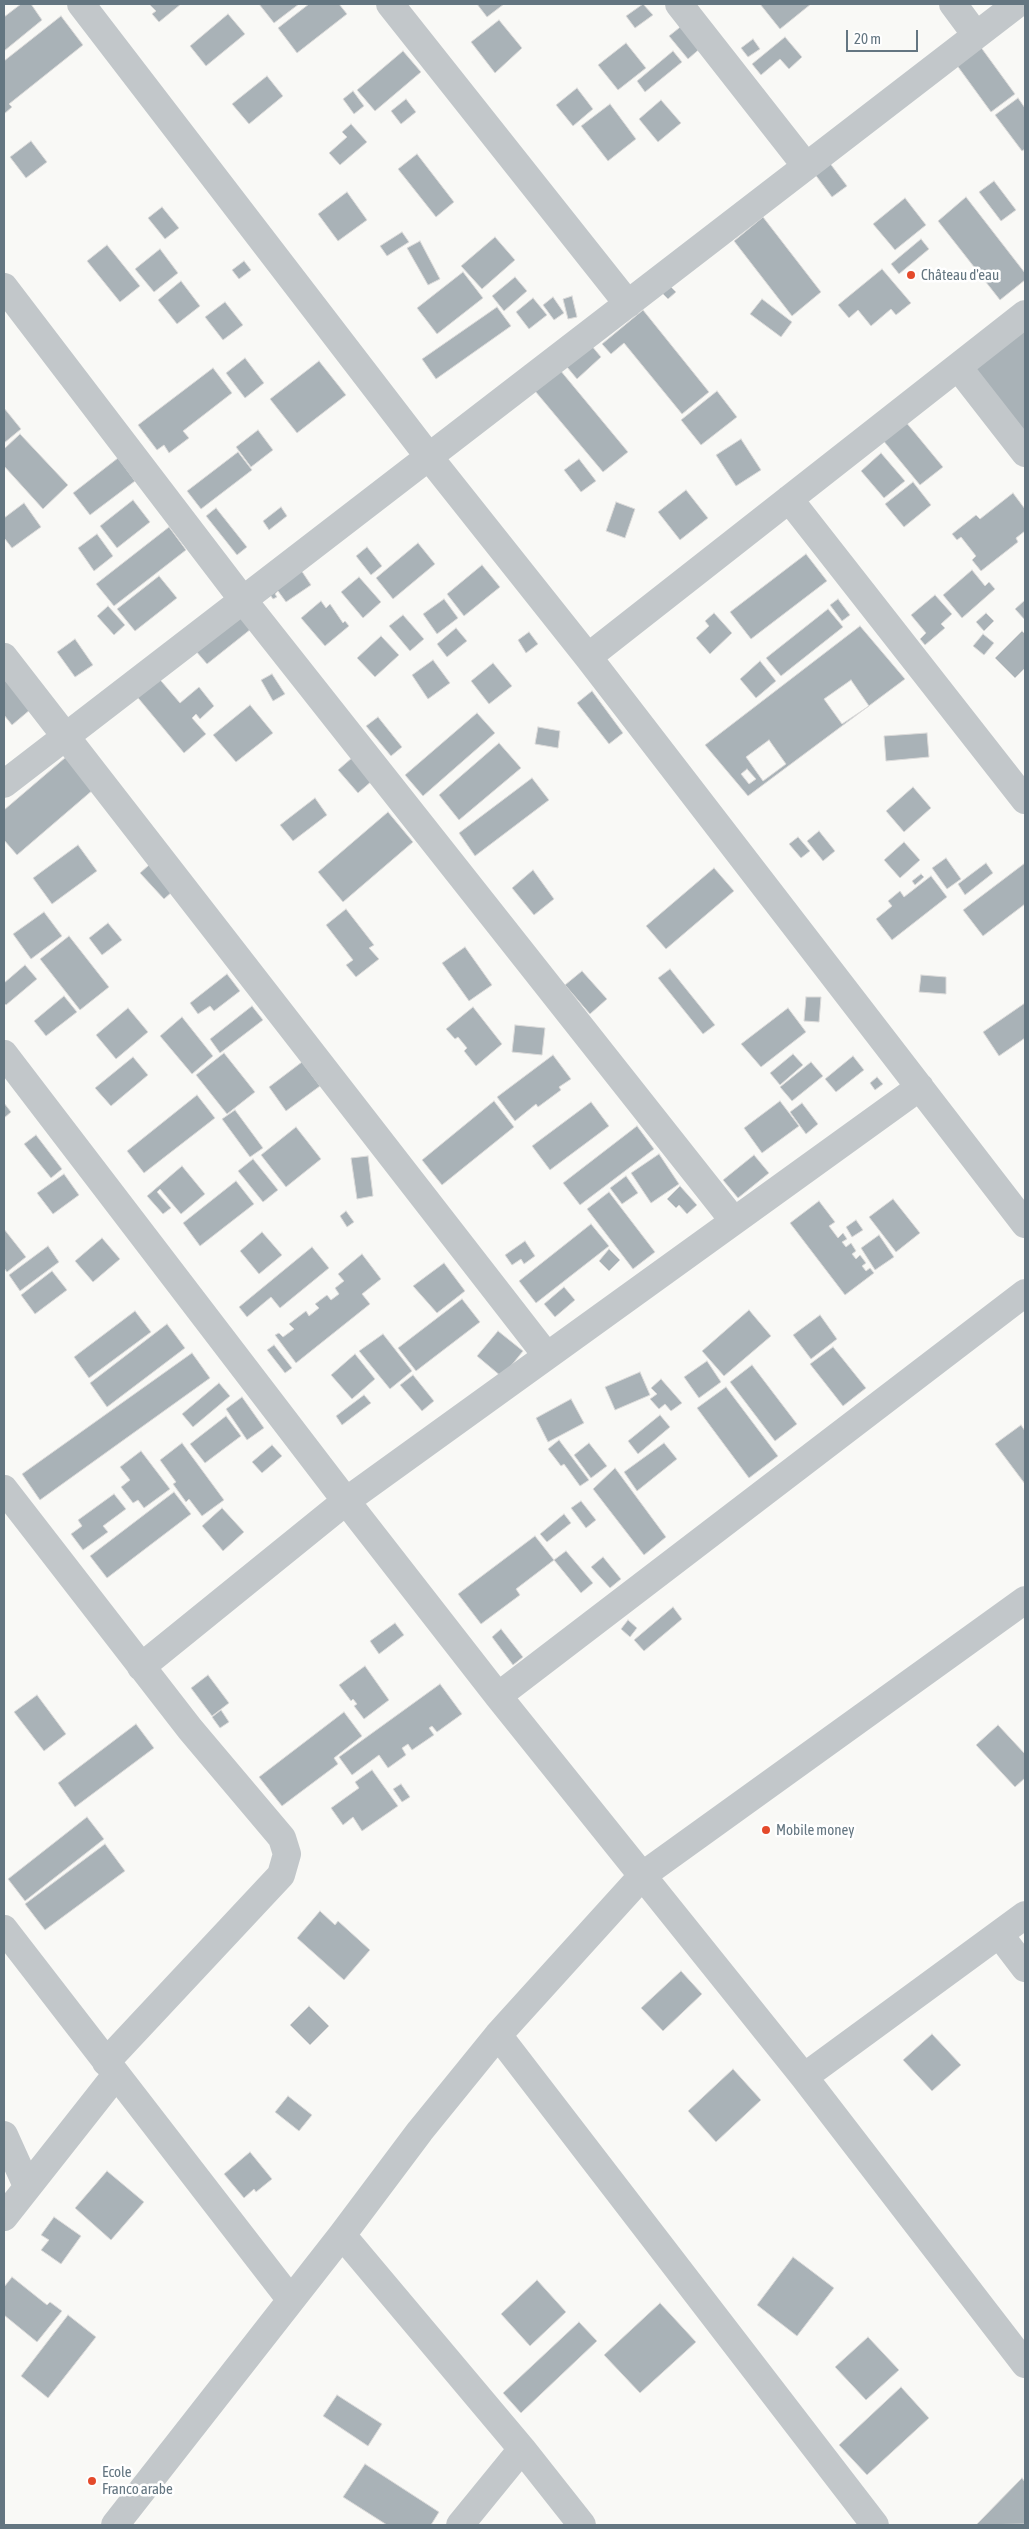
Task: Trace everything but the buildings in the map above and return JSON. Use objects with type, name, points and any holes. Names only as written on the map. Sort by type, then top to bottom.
[{"type":"street","points":[[81,4],[429,457],[588,657],[1025,1224]]},
{"type":"street","points":[[390,4],[628,304]]},
{"type":"street","points":[[679,4],[806,166]]},
{"type":"street","points":[[953,4],[976,35]]},
{"type":"street","points":[[4,784],[1017,4]]},
{"type":"street","points":[[4,287],[243,600],[734,1221]]},
{"type":"street","points":[[588,657],[1025,314]]},
{"type":"street","points":[[958,367],[1025,453]]},
{"type":"street","points":[[789,499],[1025,800]]},
{"type":"street","points":[[4,657],[547,1356]]},
{"type":"street","points":[[4,1054],[346,1502],[498,1696],[804,2077],[1025,2364]]},
{"type":"street","points":[[141,1667],[346,1502],[920,1087]]},
{"type":"street","points":[[498,1696],[1025,1293]]},
{"type":"street","points":[[4,1489],[141,1667],[282,1838],[287,1854],[281,1874],[111,2068],[4,2217]]},
{"type":"street","points":[[115,2525],[342,2235],[420,2131],[498,2035],[643,1875],[1025,1600]]},
{"type":"street","points":[[804,2077],[1025,1915]]},
{"type":"street","points":[[4,1929],[290,2299]]},
{"type":"street","points":[[999,1934],[1025,1968]]},
{"type":"street","points":[[498,2035],[875,2525]]},
{"type":"street","points":[[4,2135],[27,2186]]},
{"type":"street","points":[[342,2235],[522,2448],[582,2525]]},
{"type":"street","points":[[460,2525],[522,2448]]},
{"type":"place","name":"Château d'eau","points":[[911,275]]},
{"type":"place","name":"Mobile money","points":[[766,1830]]},
{"type":"place","name":"Ecole Franco arabe","points":[[92,2481]]}]
